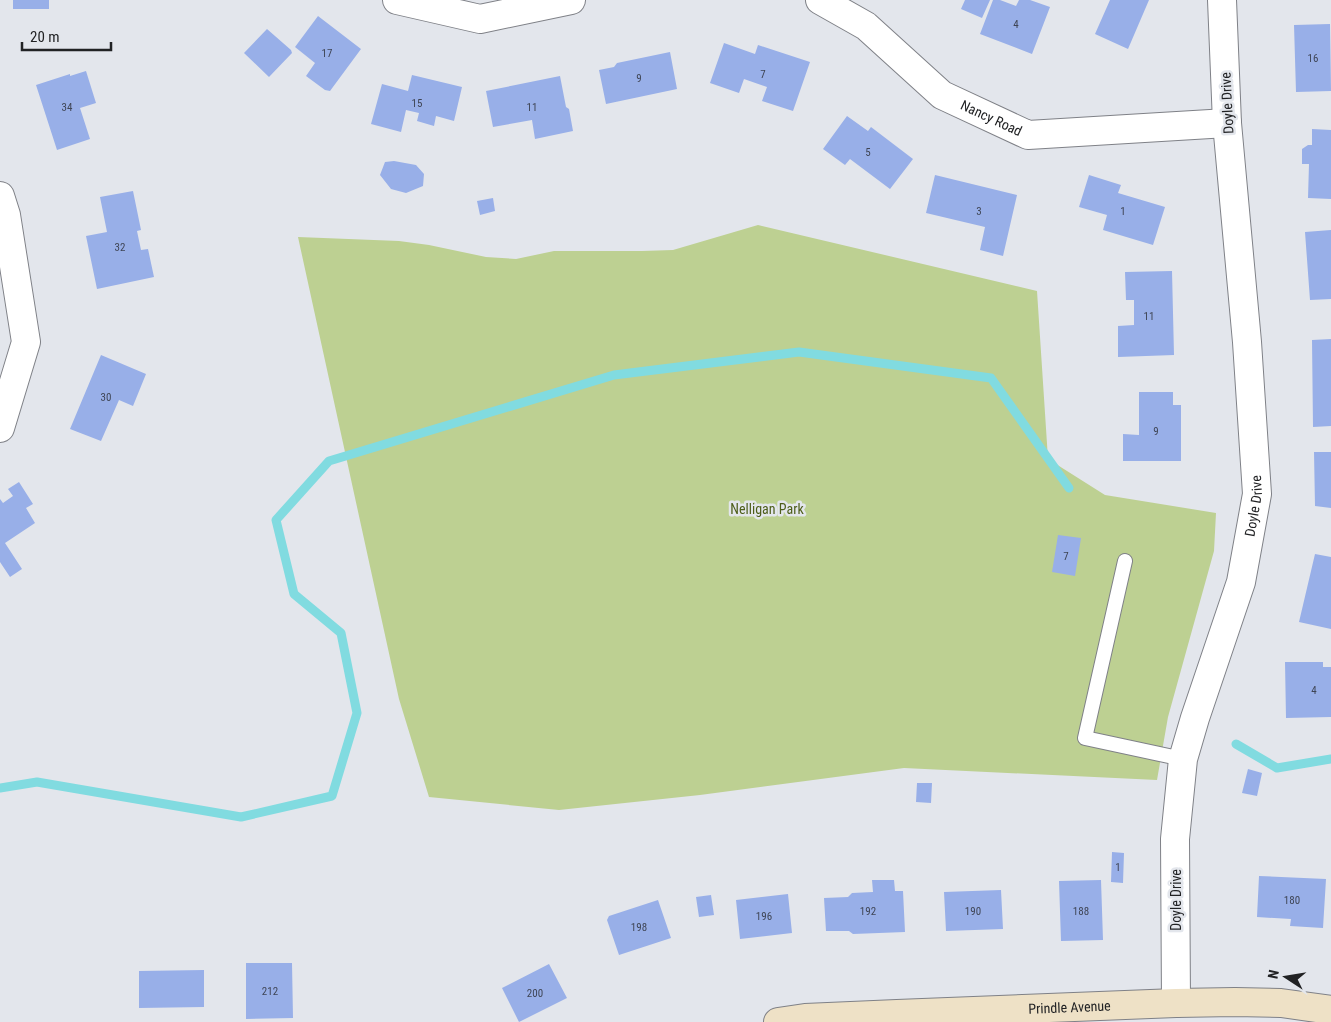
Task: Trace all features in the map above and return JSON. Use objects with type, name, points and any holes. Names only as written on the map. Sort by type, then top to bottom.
[{"type":"main road","name":"Prindle Avenue","points":[[778,1022],[805,1018],[888,1014],[1176,1003],[1281,1003],[1331,1010]]},
{"type":"street","points":[[397,0],[480,19],[570,0]]},
{"type":"street","name":"Nancy Road","points":[[820,0],[866,26],[942,95],[1028,135],[1228,123]]},
{"type":"street","name":"Doyle Drive","points":[[1176,1003],[1175,839],[1183,759],[1194,718],[1241,582],[1257,494],[1247,342],[1228,123],[1222,0]]},
{"type":"street","points":[[0,196],[6,215],[26,342],[0,428]]},
{"type":"lane","points":[[1125,561],[1085,738],[1183,759]]},
{"type":"green space","name":"Nelligan Park","points":[[758,225],[1037,291],[1048,459],[1105,495],[1216,513],[1214,551],[1168,717],[1157,780],[904,768],[700,795],[559,810],[429,797],[399,699],[298,237],[399,241],[486,257],[516,259],[554,251],[673,250]]},
{"type":"building","points":[[13,0],[49,0],[49,9],[13,9]]},
{"type":"building","points":[[965,0],[990,0],[982,18],[961,9]]},
{"type":"building","points":[[993,0],[1000,0],[1016,6],[1019,0],[1030,0],[1050,7],[1032,54],[980,34]]},
{"type":"building","points":[[1110,0],[1149,0],[1128,49],[1095,34]]},
{"type":"building","points":[[318,16],[361,49],[330,91],[325,90],[306,76],[315,63],[295,47]]},
{"type":"building","points":[[1330,24],[1331,91],[1296,92],[1294,25]]},
{"type":"building","points":[[267,29],[292,53],[269,77],[244,53]]},
{"type":"building","points":[[724,43],[755,54],[758,45],[810,62],[793,111],[762,101],[767,87],[744,79],[739,93],[710,83]]},
{"type":"building","points":[[670,52],[677,89],[606,104],[599,70],[614,67],[617,63]]},
{"type":"building","points":[[86,71],[96,103],[80,108],[90,139],[57,150],[36,85]]},
{"type":"building","points":[[412,75],[462,87],[454,121],[436,116],[434,126],[417,121],[419,113],[406,110],[401,132],[371,124],[382,84],[408,91]]},
{"type":"building","points":[[560,76],[573,131],[535,139],[532,120],[493,127],[486,91]]},
{"type":"building","points":[[847,116],[868,131],[871,127],[913,159],[890,189],[850,159],[845,165],[823,149]]},
{"type":"building","points":[[1312,129],[1331,130],[1331,199],[1308,198],[1309,164],[1302,164],[1302,149],[1312,145]]},
{"type":"building","points":[[394,161],[416,165],[424,174],[423,186],[406,193],[391,189],[380,175],[385,162]]},
{"type":"building","points":[[935,175],[1017,195],[1003,256],[980,250],[985,227],[926,213]]},
{"type":"building","points":[[1089,175],[1121,185],[1118,193],[1165,207],[1153,245],[1103,230],[1107,215],[1079,207]]},
{"type":"building","points":[[133,191],[141,230],[137,231],[141,250],[148,249],[154,277],[97,289],[86,236],[107,232],[100,197]]},
{"type":"building","points":[[493,198],[495,211],[480,215],[477,201]]},
{"type":"building","points":[[1331,230],[1331,299],[1310,300],[1305,232]]},
{"type":"building","points":[[1172,271],[1174,355],[1118,357],[1118,326],[1134,325],[1134,300],[1126,300],[1125,272]]},
{"type":"building","points":[[1331,339],[1331,426],[1313,427],[1312,340]]},
{"type":"building","points":[[101,355],[146,374],[133,406],[119,400],[101,441],[70,429]]},
{"type":"building","points":[[1139,392],[1173,392],[1173,405],[1181,405],[1181,461],[1123,461],[1123,434],[1139,435]]},
{"type":"building","points":[[1314,452],[1331,452],[1331,508],[1315,506]]},
{"type":"building","points":[[19,482],[33,504],[26,508],[35,523],[5,543],[22,569],[10,577],[0,562],[0,499],[3,503],[13,496],[8,489]]},
{"type":"building","points":[[1058,535],[1081,538],[1075,576],[1052,572]]},
{"type":"building","points":[[1315,554],[1331,557],[1331,629],[1299,622]]},
{"type":"building","points":[[1285,662],[1323,662],[1323,667],[1331,667],[1331,717],[1286,718]]},
{"type":"building","points":[[1248,769],[1262,773],[1257,796],[1242,793]]},
{"type":"building","points":[[917,783],[932,783],[931,803],[916,802]]},
{"type":"building","points":[[1112,852],[1124,853],[1123,883],[1111,882]]},
{"type":"building","points":[[1259,876],[1326,879],[1323,928],[1290,926],[1291,919],[1257,917]]},
{"type":"building","points":[[872,880],[894,880],[895,891],[903,891],[905,932],[853,934],[849,931],[826,931],[824,898],[848,897],[852,893],[873,892]]},
{"type":"building","points":[[1101,880],[1103,940],[1061,941],[1059,881]]},
{"type":"building","points":[[1001,890],[1003,929],[946,931],[944,892]]},
{"type":"building","points":[[788,894],[792,933],[740,939],[736,900]]},
{"type":"building","points":[[711,895],[714,915],[699,917],[696,897]]},
{"type":"building","points":[[658,900],[671,938],[619,955],[607,920],[609,916]]},
{"type":"building","points":[[246,963],[292,963],[293,1018],[246,1019]]},
{"type":"building","points":[[549,964],[567,998],[519,1022],[502,988]]},
{"type":"building","points":[[204,970],[204,1007],[139,1008],[139,971]]},
{"type":"waterway","points":[[0,788],[37,782],[241,817],[332,796],[357,713],[341,633],[294,594],[276,520],[329,461],[614,375],[799,352],[991,378],[1069,488]]},
{"type":"waterway","points":[[1236,744],[1277,768],[1331,759]]}]
